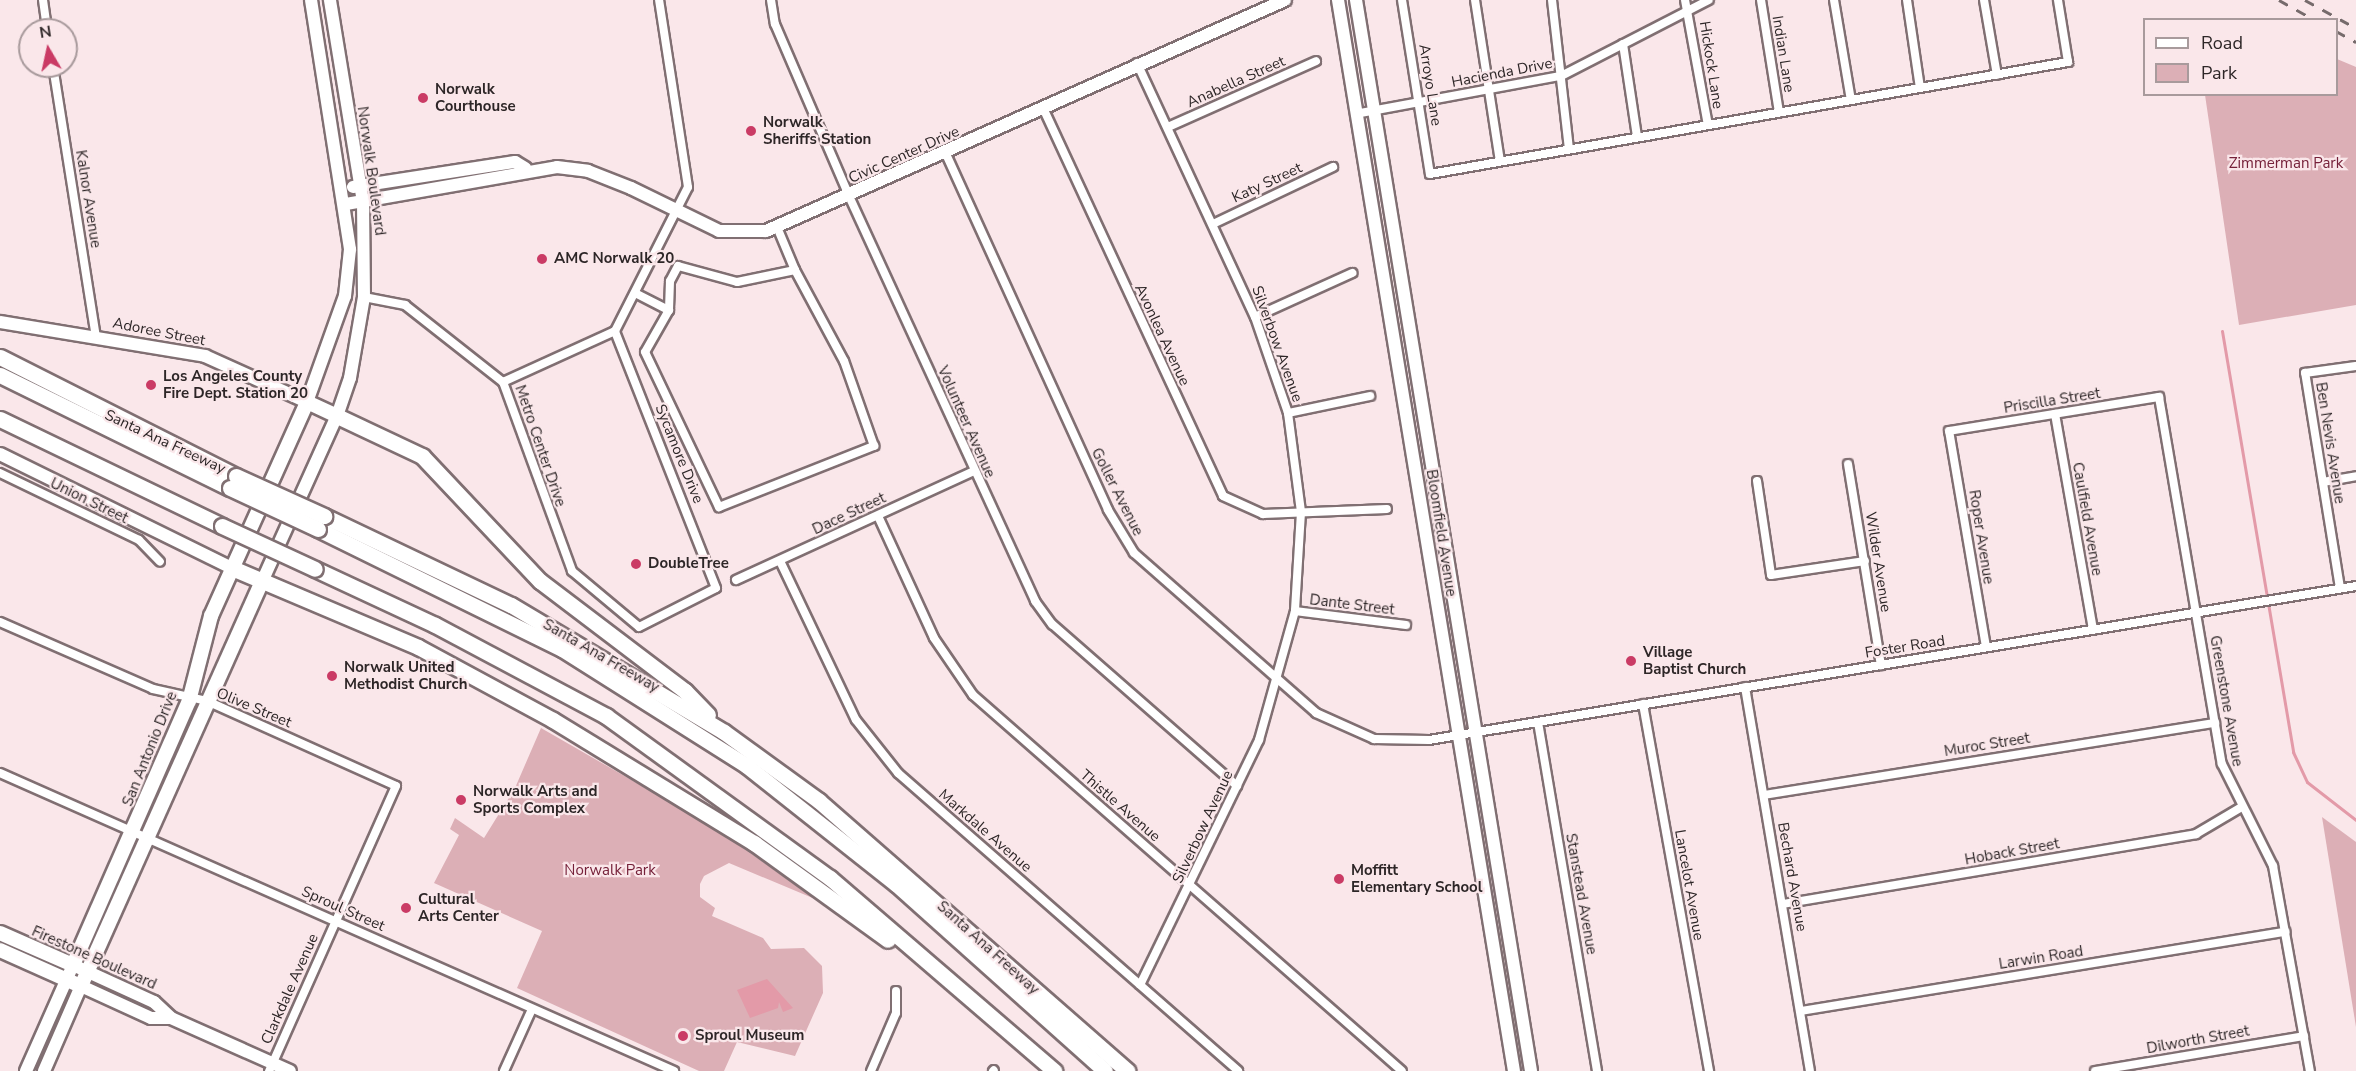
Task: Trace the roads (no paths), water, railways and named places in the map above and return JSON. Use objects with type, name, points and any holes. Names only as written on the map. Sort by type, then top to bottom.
[{"type":"highway","name":"Santa Ana Freeway","points":[[0,357],[233,482],[321,523],[512,605],[724,732],[819,801],[1127,1071]]},
{"type":"highway","points":[[0,375],[233,482]]},
{"type":"highway","points":[[337,416],[422,456],[540,582],[685,691],[724,732]]},
{"type":"highway","points":[[0,419],[435,625],[606,716],[830,878],[1054,1071]]},
{"type":"highway","points":[[321,523],[562,649],[747,766],[896,884],[1105,1071]]},
{"type":"highway","points":[[232,568],[261,584],[418,647],[590,741],[754,843],[967,995]]},
{"type":"main road","name":"Norwalk Boulevard","points":[[306,402],[345,296],[350,249],[346,204],[311,0]]},
{"type":"main road","name":"Norwalk Boulevard","points":[[330,0],[363,202],[364,297],[350,378],[337,416]]},
{"type":"main road","name":"Civic Center Drive","points":[[343,186],[360,187],[515,162],[525,168],[588,171],[676,212],[733,235],[777,227],[1044,110],[1137,63],[1285,0]]},
{"type":"main road","name":"Bloomfield Avenue","points":[[1338,0],[1514,1071]]},
{"type":"main road","name":"Bloomfield Avenue","points":[[1356,0],[1456,627],[1531,1071]]},
{"type":"main road","name":"Civic Center Drive","points":[[346,204],[516,176],[525,168]]},
{"type":"main road","points":[[1369,194],[1387,192]]},
{"type":"main road","name":"Adoree Street","points":[[0,322],[204,356],[337,416]]},
{"type":"main road","name":"San Antonio Drive","points":[[26,1071],[189,700],[197,657],[232,568],[306,402]]},
{"type":"main road","points":[[44,1071],[207,701],[337,416]]},
{"type":"main road","points":[[0,454],[232,568]]},
{"type":"main road","points":[[1422,507],[1436,504]]},
{"type":"main road","points":[[1441,629],[1456,627]]},
{"type":"main road","points":[[1475,838],[1491,836]]},
{"type":"main road","name":"Firestone Boulevard","points":[[0,933],[154,1002],[171,1018],[270,1067],[290,1071]]},
{"type":"main road","name":"Firestone Boulevard","points":[[0,950],[151,1018],[171,1018]]},
{"type":"street","points":[[42,0],[45,18]]},
{"type":"street","points":[[503,382],[615,331],[637,294],[676,212],[689,179],[659,0]]},
{"type":"street","name":"Volunteer Avenue","points":[[771,0],[775,24],[849,196],[1024,582],[1052,624],[1237,786]]},
{"type":"street","name":"Arroyo Lane","points":[[1402,0],[1430,174],[1500,161]]},
{"type":"street","points":[[1475,0],[1500,161],[2068,62],[2058,0]]},
{"type":"street","points":[[1552,0],[1569,149]]},
{"type":"street","name":"Hickock Lane","points":[[1685,0],[1689,9],[1707,125]]},
{"type":"street","name":"Hacienda Drive","points":[[1355,114],[1561,76],[1709,0]]},
{"type":"street","name":"Indian Lane","points":[[1761,0],[1779,112]]},
{"type":"street","points":[[1834,0],[1851,100]]},
{"type":"street","points":[[1906,0],[1920,88]]},
{"type":"street","points":[[1984,0],[1997,75]]},
{"type":"street","points":[[1623,44],[1637,137]]},
{"type":"street","name":"Anabella Street","points":[[1168,127],[1316,61]]},
{"type":"street","name":"Silverbow Avenue","points":[[1137,63],[1255,317],[1288,413],[1300,512],[1295,611],[1278,682],[1237,786],[1140,985]]},
{"type":"street","name":"Kalnor Avenue","points":[[55,78],[96,337]]},
{"type":"street","name":"Avonlea Avenue","points":[[1044,110],[1223,496],[1263,514],[1387,509]]},
{"type":"street","name":"Goller Avenue","points":[[945,154],[1108,510],[1134,554],[1316,713],[1374,739],[1458,735]]},
{"type":"street","name":"Katy Street","points":[[1213,224],[1333,167]]},
{"type":"street","points":[[777,227],[795,270],[844,361],[874,446],[719,507],[645,352],[669,310],[670,281],[678,266],[737,282],[795,270]]},
{"type":"street","points":[[1255,317],[1352,273]]},
{"type":"street","points":[[637,294],[669,310]]},
{"type":"street","name":"Metro Center Drive","points":[[364,297],[405,305],[503,382],[572,571],[639,627],[660,619]]},
{"type":"street","name":"Sycamore Drive","points":[[615,331],[716,588],[660,619]]},
{"type":"street","name":"Ben Nevis Avenue","points":[[2340,588],[2305,373],[2356,366]]},
{"type":"street","points":[[1288,413],[1370,396]]},
{"type":"street","name":"Priscilla Street","points":[[1949,431],[2159,396]]},
{"type":"street","name":"Greenstone Avenue","points":[[2159,396],[2222,764],[2240,808],[2273,866],[2310,1071]]},
{"type":"street","name":"Caulfield Avenue","points":[[2055,414],[2092,630]]},
{"type":"street","name":"Roper Avenue","points":[[1949,431],[1986,647]]},
{"type":"street","name":"Wilder Avenue","points":[[1848,464],[1881,665]]},
{"type":"street","name":"Dace Street","points":[[736,580],[974,471]]},
{"type":"street","name":"Union Street","points":[[0,473],[139,540],[160,562]]},
{"type":"street","points":[[2323,482],[2356,476]]},
{"type":"street","points":[[1756,481],[1772,575],[1865,561]]},
{"type":"street","name":"Thistle Avenue","points":[[878,516],[934,638],[960,679],[1190,886],[1402,1071]]},
{"type":"street","name":"Markdale Avenue","points":[[780,561],[843,696],[898,773],[1238,1071]]},
{"type":"street","name":"Foster Road","points":[[1458,735],[2356,586]]},
{"type":"street","name":"Dante Street","points":[[1295,611],[1407,625]]},
{"type":"street","name":"Olive Street","points":[[0,622],[189,700],[207,701],[396,786]]},
{"type":"street","name":"Bechard Avenue","points":[[1745,687],[1810,1071]]},
{"type":"street","name":"Lancelot Avenue","points":[[1643,705],[1709,1071]]},
{"type":"street","name":"Stanstead Avenue","points":[[1538,722],[1597,1071]]},
{"type":"street","name":"Muroc Street","points":[[1764,795],[2215,723]]},
{"type":"street","name":"Sproul Street","points":[[0,773],[674,1071]]},
{"type":"street","name":"Clarkdale Avenue","points":[[270,1067],[396,786]]},
{"type":"street","name":"Hoback Street","points":[[1783,904],[2196,834],[2240,808]]},
{"type":"street","name":"Larwin Road","points":[[1801,1011],[2286,932]]},
{"type":"street","points":[[871,1071],[896,1013],[896,991]]},
{"type":"street","points":[[504,1071],[532,1009]]},
{"type":"street","name":"Dilworth Street","points":[[2095,1071],[2304,1036]]},
{"type":"waterway","points":[[2222,331],[2293,752],[2307,782],[2356,820]]},
{"type":"railway","points":[[2279,0],[2311,18]]},
{"type":"railway","points":[[2305,0],[2338,18]]},
{"type":"railway","points":[[2338,18],[2356,28]]},
{"type":"railway","points":[[2338,32],[2356,42]]},
{"type":"place","name":"Norwalk Courthouse","points":[[423,98]]},
{"type":"place","name":"Norwalk Sheriffs Station","points":[[751,131]]},
{"type":"place","name":"AMC Norwalk 20","points":[[542,259]]},
{"type":"place","name":"Los Angeles County Fire Dept. Station 20","points":[[151,385]]},
{"type":"place","name":"DoubleTree","points":[[636,564]]},
{"type":"place","name":"Village Baptist Church","points":[[1631,661]]},
{"type":"place","name":"Norwalk United Methodist Church","points":[[332,676]]},
{"type":"place","name":"Norwalk Arts and Sports Complex","points":[[461,800]]},
{"type":"place","name":"Moffitt Elementary School","points":[[1339,879]]},
{"type":"place","name":"Cultural Arts Center","points":[[406,908]]},
{"type":"place","name":"Sproul Museum","points":[[683,1036]]},
{"type":"park label","name":"Zimmerman Park","points":[[2286,164]]},
{"type":"park label","name":"Norwalk Park","points":[[610,871]]}]
